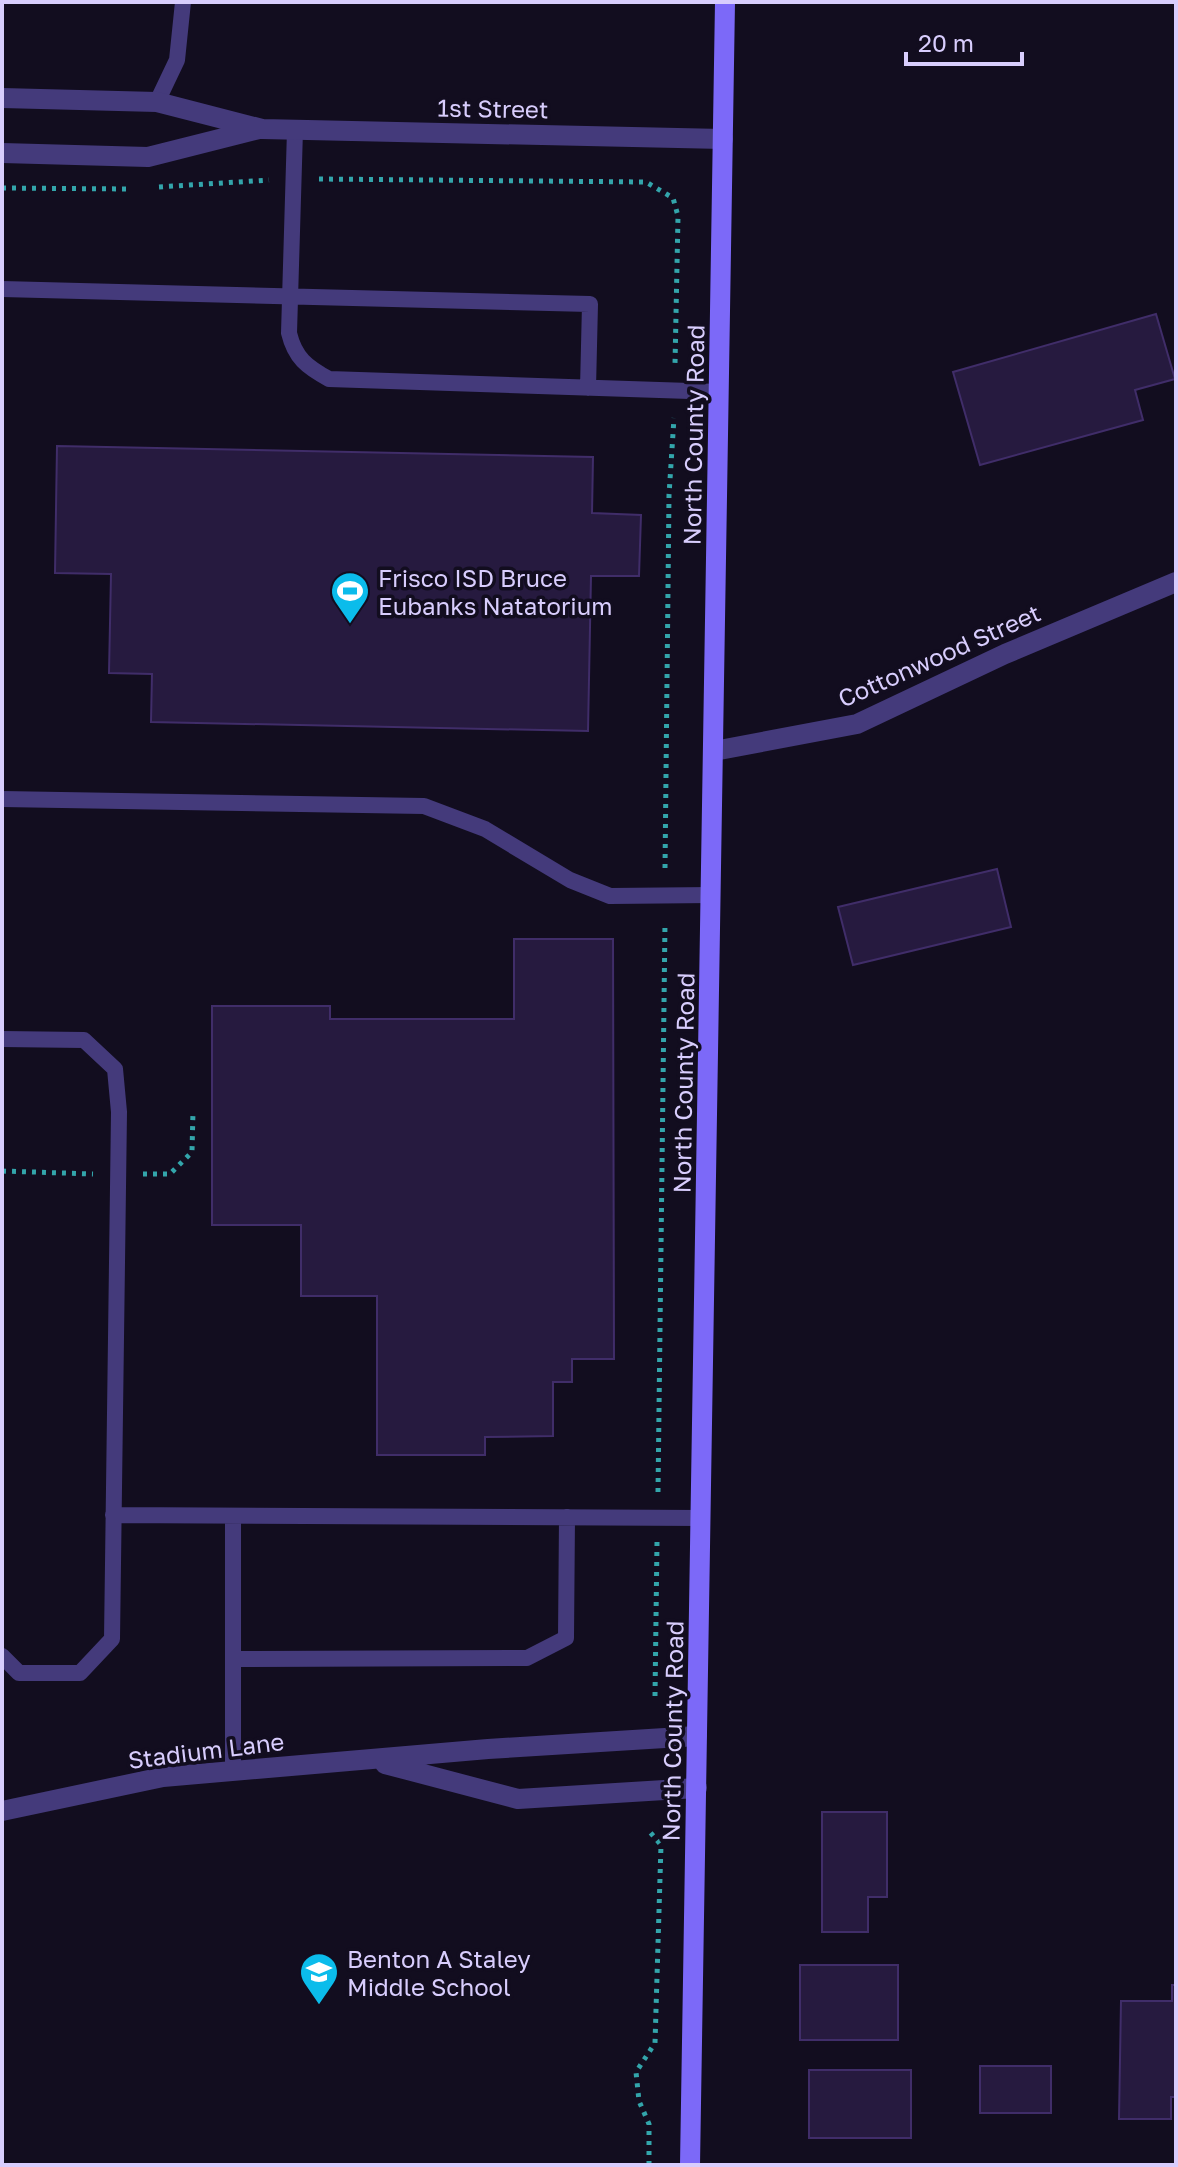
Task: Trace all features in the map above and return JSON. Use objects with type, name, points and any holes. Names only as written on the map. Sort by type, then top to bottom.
[{"type":"street","name":"North County Road","points":[[690,2165],[725,2]]},
{"type":"street","name":"1st Street","points":[[2,98],[157,102],[262,129],[723,139]]},
{"type":"street","name":"1st Street","points":[[2,153],[148,157],[262,129]]},
{"type":"street","name":"Cottonwood Street","points":[[714,751],[857,724],[1005,654],[1176,582]]},
{"type":"street","name":"Stadium Lane","points":[[2,1811],[163,1777],[697,1736]]},
{"type":"street","name":"Stadium Lane","points":[[370,1759],[518,1799],[697,1788]]},
{"type":"lane","points":[[157,102],[177,60],[183,2]]},
{"type":"lane","points":[[295,130],[288,296],[293,350],[305,365],[329,379],[720,392]]},
{"type":"lane","points":[[2,289],[590,304],[588,388]]},
{"type":"lane","points":[[2,799],[424,806],[485,829],[570,880],[610,896],[712,895]]},
{"type":"lane","points":[[2,1039],[84,1040],[115,1069],[119,1112],[112,1639],[80,1673],[19,1673],[2,1656]]},
{"type":"lane","points":[[113,1515],[701,1518]]},
{"type":"lane","points":[[233,1516],[233,1771]]},
{"type":"lane","points":[[233,1659],[527,1658],[566,1638],[567,1517]]},
{"type":"path","points":[[154,187],[294,178],[646,182],[673,198],[678,216],[675,391],[669,495],[655,1696]]},
{"type":"path","points":[[2,188],[138,188]]},
{"type":"path","points":[[649,2165],[649,2124],[639,2101],[636,2072],[655,2043],[661,1845],[650,1832]]},
{"type":"building","points":[[1156,314],[1175,379],[1135,390],[1143,420],[980,465],[953,372]]},
{"type":"building","name":"Frisco ISD Bruce Eubanks Natatorium","points":[[57,446],[593,457],[592,513],[641,515],[639,576],[591,576],[588,731],[151,722],[152,674],[109,673],[111,574],[55,573]]},
{"type":"building","points":[[997,869],[1011,927],[853,965],[838,907]]},
{"type":"building","points":[[514,939],[613,939],[614,1359],[572,1359],[572,1382],[553,1382],[553,1436],[485,1437],[485,1455],[377,1455],[377,1296],[301,1296],[301,1225],[212,1225],[212,1006],[330,1006],[330,1019],[514,1019]]},
{"type":"building","points":[[822,1812],[887,1812],[887,1897],[868,1897],[868,1932],[822,1932]]},
{"type":"building","points":[[800,1965],[898,1965],[898,2040],[800,2040]]},
{"type":"building","points":[[1172,1985],[1176,1985],[1176,2097],[1171,2097],[1171,2119],[1119,2119],[1121,2001],[1172,2001]]},
{"type":"building","points":[[980,2066],[1051,2066],[1051,2113],[980,2113]]},
{"type":"building","points":[[809,2070],[911,2070],[911,2138],[809,2138]]},
{"type":"place","name":"Frisco ISD Bruce Eubanks Natatorium","points":[[350,625]]},
{"type":"place","name":"Benton A Staley Middle School","points":[[319,2006]]}]
